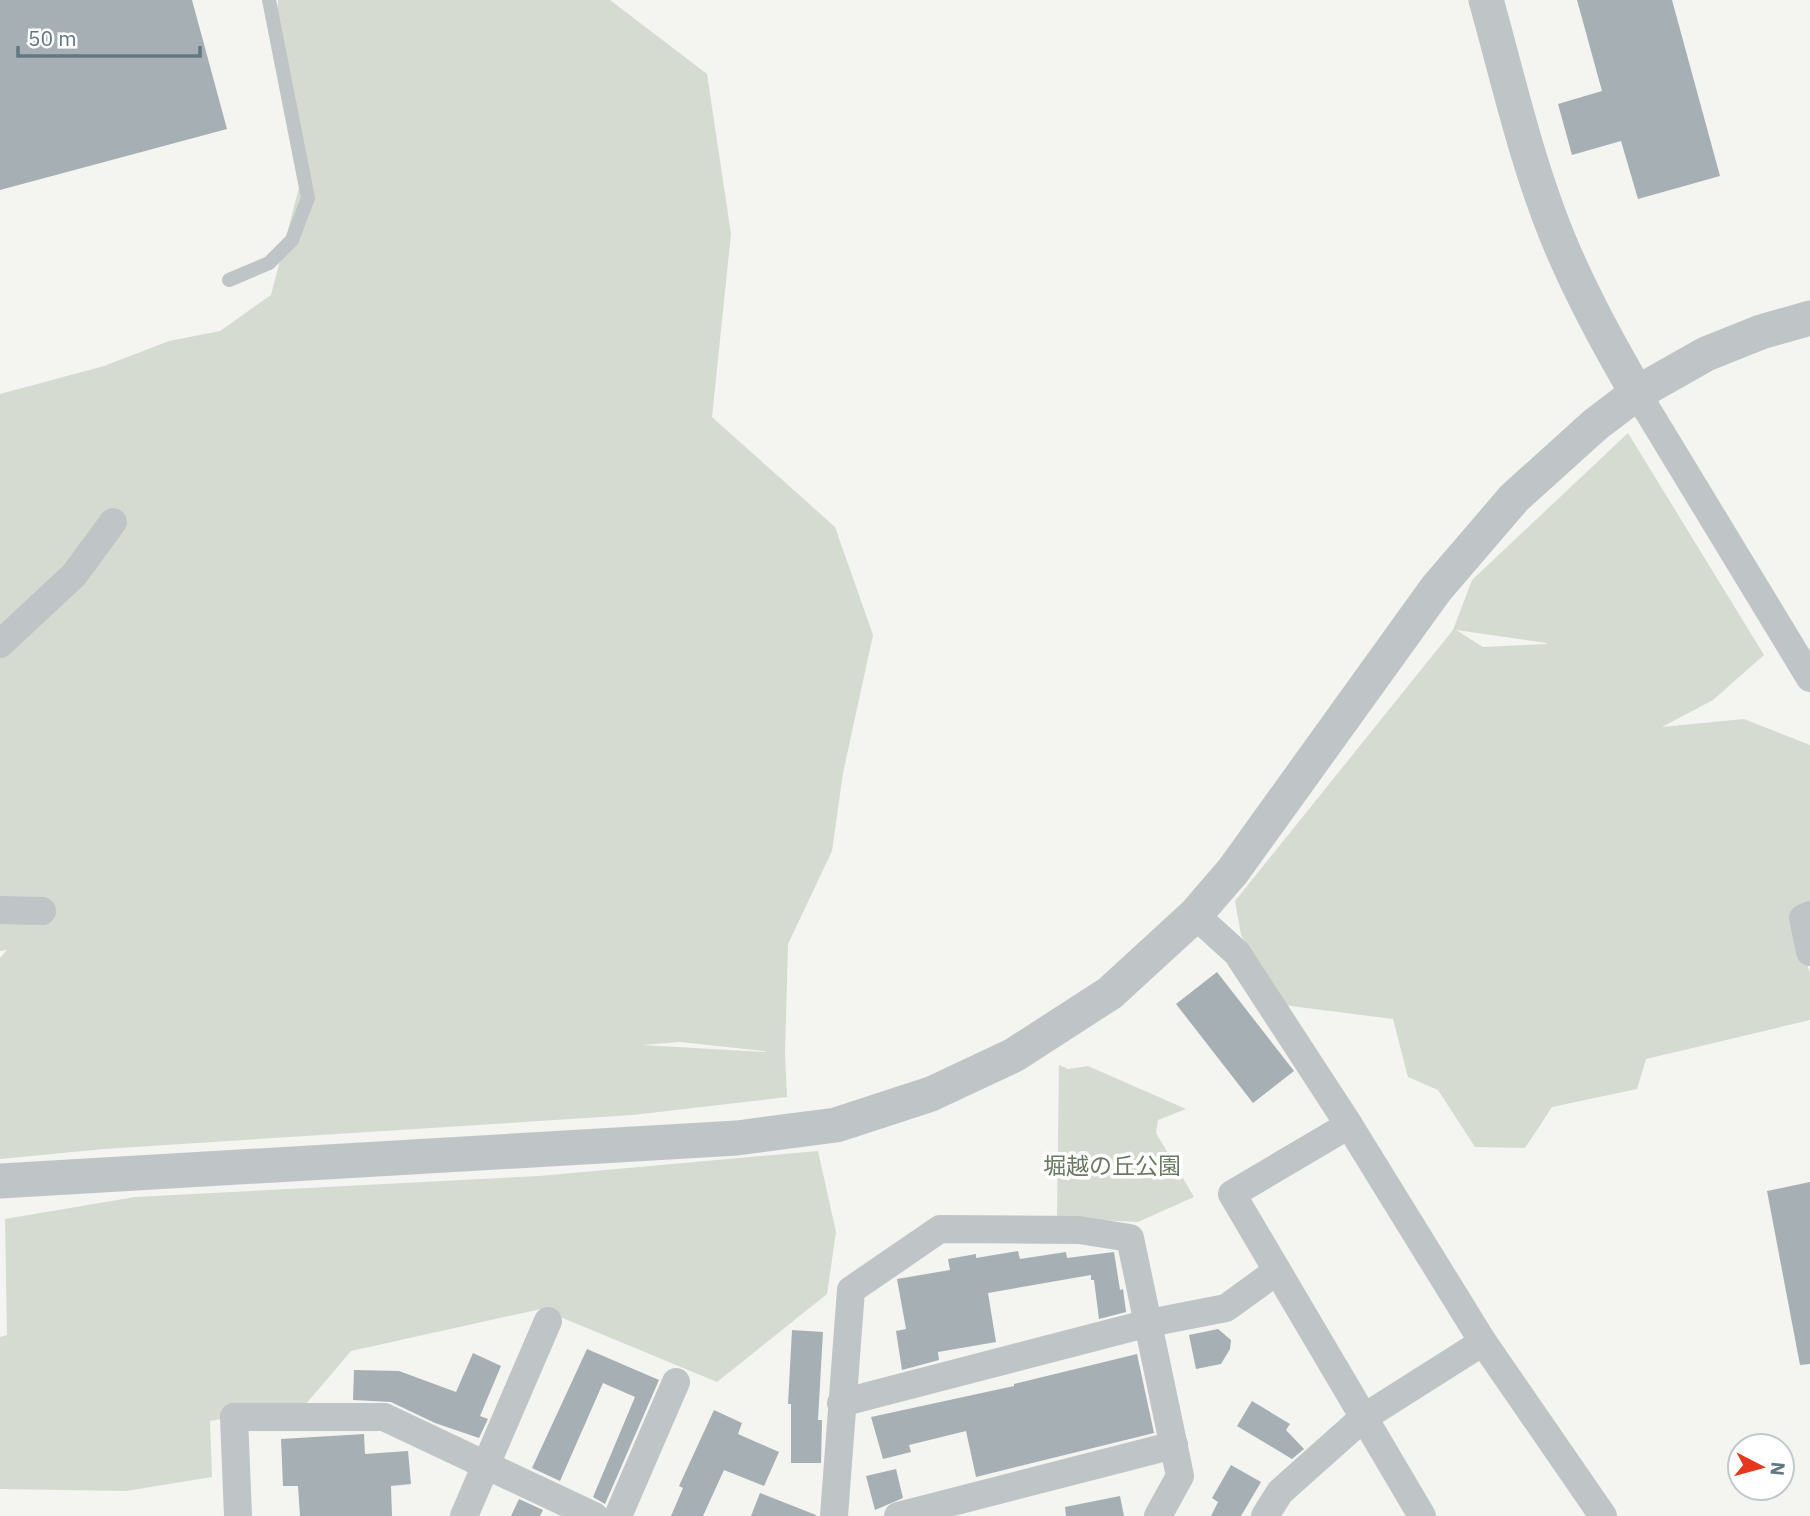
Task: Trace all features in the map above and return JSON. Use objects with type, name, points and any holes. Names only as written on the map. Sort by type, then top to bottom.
[{"type":"street","points":[[1486,0],[1523,131],[1556,234],[1572,272],[1637,393],[1810,678]]},
{"type":"street","points":[[0,1181],[737,1138],[836,1125],[931,1094],[1014,1055],[1110,993],[1195,915],[1233,871],[1436,589],[1514,498],[1596,425],[1637,393],[1706,354],[1761,332],[1810,318]]},
{"type":"street","points":[[0,644],[74,575],[113,522]]},
{"type":"street","points":[[0,910],[42,911]]},
{"type":"street","points":[[1195,915],[1237,953],[1349,1125],[1483,1342],[1603,1516]]},
{"type":"street","points":[[1810,915],[1803,918],[1810,952]]},
{"type":"street","points":[[1349,1125],[1232,1194],[1422,1516]]},
{"type":"street","points":[[834,1516],[850,1290],[940,1229],[1079,1230],[1130,1238],[1180,1476],[1157,1516]]},
{"type":"street","points":[[841,1403],[1149,1323],[1226,1308],[1277,1271]]},
{"type":"street","points":[[464,1516],[548,1321]]},
{"type":"street","points":[[1265,1516],[1280,1492],[1363,1418],[1483,1342]]},
{"type":"street","points":[[618,1516],[676,1382]]},
{"type":"street","points":[[238,1516],[234,1417],[384,1417],[594,1516]]},
{"type":"street","points":[[898,1516],[1174,1445]]},
{"type":"lane","points":[[229,280],[269,263],[292,240],[308,198],[269,0]]},
{"type":"green space","points":[[278,0],[610,0],[707,74],[731,234],[712,417],[835,527],[873,635],[843,773],[832,851],[788,944],[785,1053],[787,1097],[633,1115],[104,1149],[0,1159],[0,958],[7,950],[0,951],[0,394],[104,366],[169,341],[220,331],[271,295],[303,172],[277,39]],"holes":[[[680,1042],[766,1052],[642,1045]]]},
{"type":"green space","points":[[1628,433],[1764,655],[1713,700],[1662,727],[1744,719],[1810,745],[1810,917],[1796,927],[1810,973],[1810,1020],[1646,1059],[1637,1089],[1552,1107],[1525,1148],[1475,1147],[1438,1090],[1408,1077],[1393,1019],[1283,1005],[1241,935],[1235,901],[1453,630],[1472,580]],"holes":[[[1456,630],[1546,643],[1483,647]]]},
{"type":"green space","name":"堀越の丘公園","points":[[1059,1065],[1068,1069],[1088,1066],[1186,1109],[1158,1120],[1156,1133],[1194,1197],[1138,1222],[1057,1218]]},
{"type":"green space","points":[[818,1151],[836,1232],[827,1294],[717,1382],[541,1309],[351,1351],[306,1404],[210,1421],[212,1477],[126,1491],[0,1489],[0,1337],[7,1335],[5,1219],[135,1197],[539,1176]]},
{"type":"building","points":[[0,0],[192,0],[227,129],[0,190]]},
{"type":"building","points":[[1577,0],[1672,0],[1720,176],[1638,199],[1621,141],[1572,155],[1558,104],[1602,91]]},
{"type":"building","points":[[1217,972],[1294,1071],[1253,1103],[1176,1004]]},
{"type":"building","points":[[1810,1182],[1810,1364],[1800,1365],[1767,1191]]},
{"type":"building","points":[[1018,1251],[1020,1259],[1066,1252],[1067,1258],[1114,1252],[1126,1312],[1099,1319],[1091,1275],[988,1293],[996,1342],[938,1352],[939,1360],[902,1370],[896,1331],[906,1329],[897,1279],[950,1270],[948,1259],[976,1254],[976,1258]]},
{"type":"building","points":[[1218,1329],[1231,1340],[1230,1349],[1221,1364],[1196,1369],[1189,1335]]},
{"type":"building","points":[[792,1330],[823,1332],[818,1420],[822,1420],[821,1463],[791,1463],[791,1404],[788,1404]]},
{"type":"building","points":[[587,1349],[659,1380],[605,1504],[593,1497],[635,1397],[603,1383],[560,1481],[532,1468]]},
{"type":"building","points":[[473,1353],[501,1366],[480,1416],[488,1419],[479,1438],[435,1423],[391,1402],[353,1400],[354,1370],[399,1371],[456,1392]]},
{"type":"building","points":[[1137,1354],[1154,1433],[976,1477],[966,1431],[909,1445],[911,1452],[883,1459],[871,1417],[1014,1386]]},
{"type":"building","points":[[1252,1401],[1290,1424],[1286,1430],[1304,1449],[1292,1459],[1237,1426]]},
{"type":"building","points":[[714,1410],[742,1423],[738,1434],[779,1452],[764,1486],[724,1470],[703,1516],[671,1516],[683,1488],[679,1486]]},
{"type":"building","points":[[364,1434],[365,1454],[408,1451],[411,1484],[391,1486],[392,1516],[300,1516],[298,1486],[283,1486],[281,1439]]},
{"type":"building","points":[[1231,1465],[1261,1482],[1241,1516],[1211,1516],[1218,1502],[1212,1498]]},
{"type":"building","points":[[896,1469],[903,1498],[875,1510],[866,1476]]},
{"type":"building","points":[[760,1493],[816,1515],[816,1516],[751,1516]]},
{"type":"building","points":[[1120,1496],[1124,1516],[1066,1516],[1065,1507]]},
{"type":"building","points":[[519,1499],[543,1510],[540,1516],[511,1516]]}]
